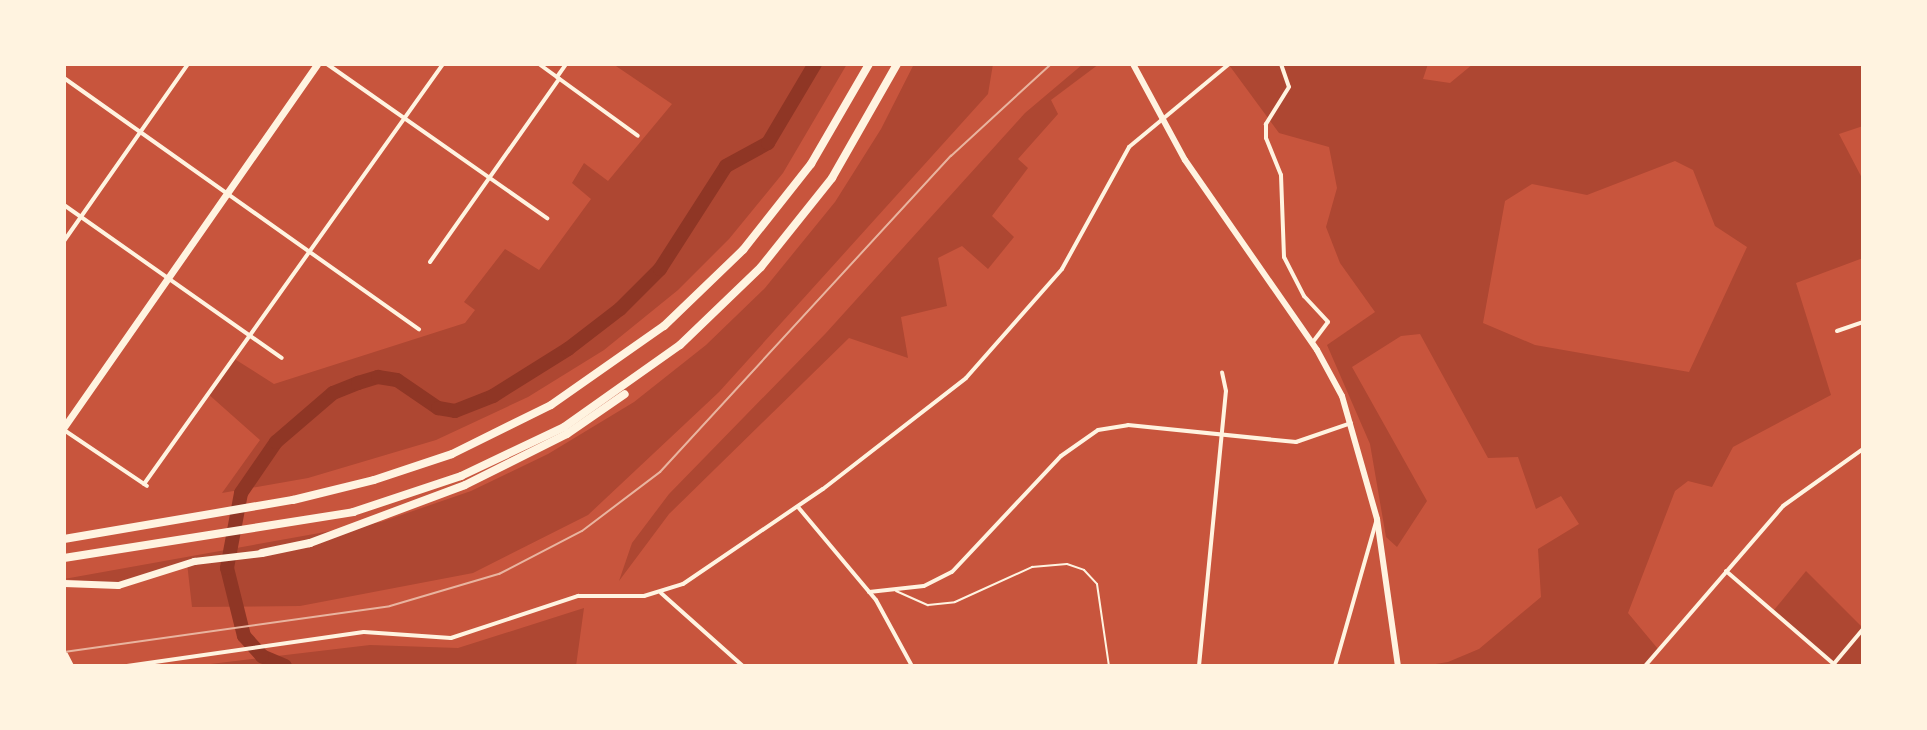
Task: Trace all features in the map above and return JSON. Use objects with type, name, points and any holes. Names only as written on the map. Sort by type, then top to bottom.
[{"type":"highway","points":[[64,539],[347,488],[452,454],[551,405],[620,361],[704,290],[770,219],[827,141],[869,64]]},
{"type":"highway","points":[[258,553],[385,516],[517,461],[596,415],[742,288],[798,224],[855,142],[897,64]]},
{"type":"highway","points":[[64,558],[240,533],[353,512],[487,465],[587,412],[680,345]]},
{"type":"main road","points":[[64,428],[225,192],[317,64]]},
{"type":"main road","points":[[1133,64],[1163,121],[1241,247],[1312,343],[1352,422],[1377,520],[1398,666]]},
{"type":"main road","points":[[64,583],[118,585],[207,559],[258,553]]},
{"type":"main road","points":[[64,654],[70,666]]},
{"type":"street","points":[[64,241],[188,64]]},
{"type":"street","points":[[327,64],[547,218]]},
{"type":"street","points":[[64,428],[145,485],[443,64]]},
{"type":"street","points":[[539,64],[638,136]]},
{"type":"street","points":[[430,262],[566,64]]},
{"type":"street","points":[[127,666],[364,632],[451,638],[578,596],[660,592],[683,584],[798,507],[966,378],[1062,269],[1129,147],[1229,64]]},
{"type":"street","points":[[1281,64],[1289,87],[1266,123],[1266,138],[1281,175],[1284,257],[1304,296],[1328,322],[1312,343]]},
{"type":"street","points":[[64,78],[419,329]]},
{"type":"street","points":[[64,205],[282,358]]},
{"type":"street","points":[[1837,331],[1863,322]]},
{"type":"street","points":[[1199,666],[1226,391],[1222,372]]},
{"type":"street","points":[[869,592],[924,586],[952,572],[1061,456],[1098,430],[1128,425],[1296,442],[1352,422]]},
{"type":"street","points":[[1645,666],[1783,506],[1863,449]]},
{"type":"street","points":[[798,507],[869,592],[912,666]]},
{"type":"street","points":[[1335,666],[1377,520]]},
{"type":"street","points":[[1726,571],[1834,665],[1863,629]]},
{"type":"street","points":[[660,592],[743,666]]},
{"type":"lane","points":[[893,590],[928,605],[955,602],[1032,567],[1067,564],[1084,570],[1097,584],[1109,666]]},
{"type":"shaded area","points":[[613,64],[847,64],[783,173],[729,239],[678,290],[604,350],[528,397],[436,440],[308,478],[222,493],[260,440],[207,393],[233,358],[274,384],[465,323],[475,310],[464,302],[505,249],[539,270],[591,199],[572,183],[584,163],[608,181],[672,104]]},
{"type":"shaded area","points":[[914,64],[993,64],[988,94],[719,392],[588,515],[473,573],[300,606],[192,607],[187,563],[114,584],[64,579],[381,522],[471,491],[548,454],[634,402],[706,345],[765,288],[835,202],[881,129]]},
{"type":"shaded area","points":[[1083,64],[1099,64],[1051,100],[1058,114],[1018,159],[1028,168],[992,216],[1014,237],[988,269],[962,246],[938,258],[947,306],[901,317],[908,358],[849,338],[669,514],[619,581],[632,543],[669,494],[826,333],[1025,113]]},
{"type":"shaded area","points":[[1428,64],[1423,79],[1450,83],[1473,64],[1863,64],[1863,126],[1839,134],[1863,180],[1863,258],[1796,283],[1831,395],[1733,447],[1712,487],[1688,481],[1675,491],[1628,613],[1658,649],[1644,666],[1423,666],[1448,662],[1479,649],[1541,597],[1538,549],[1579,524],[1561,496],[1536,509],[1518,457],[1488,458],[1420,334],[1401,336],[1352,367],[1427,501],[1397,547],[1386,537],[1370,444],[1327,345],[1375,312],[1340,263],[1326,227],[1337,188],[1329,147],[1279,133],[1229,65]],"holes":[[[1675,161],[1693,170],[1715,226],[1747,247],[1689,372],[1535,345],[1483,323],[1505,201],[1532,184],[1587,195]]]},
{"type":"shaded area","points":[[1806,571],[1863,628],[1863,666],[1836,666],[1774,610]]},
{"type":"shaded area","points":[[584,608],[576,666],[194,666],[370,645],[458,648]]},
{"type":"waterway","points":[[285,666],[262,656],[244,636],[227,568],[241,493],[276,442],[333,393],[358,383],[378,377],[397,380],[438,408],[455,411],[493,396],[568,349],[620,309],[660,269],[726,166],[768,143],[815,64]]},
{"type":"railway","points":[[64,652],[390,606],[499,574],[582,531],[660,472],[951,156],[1051,64]]}]
